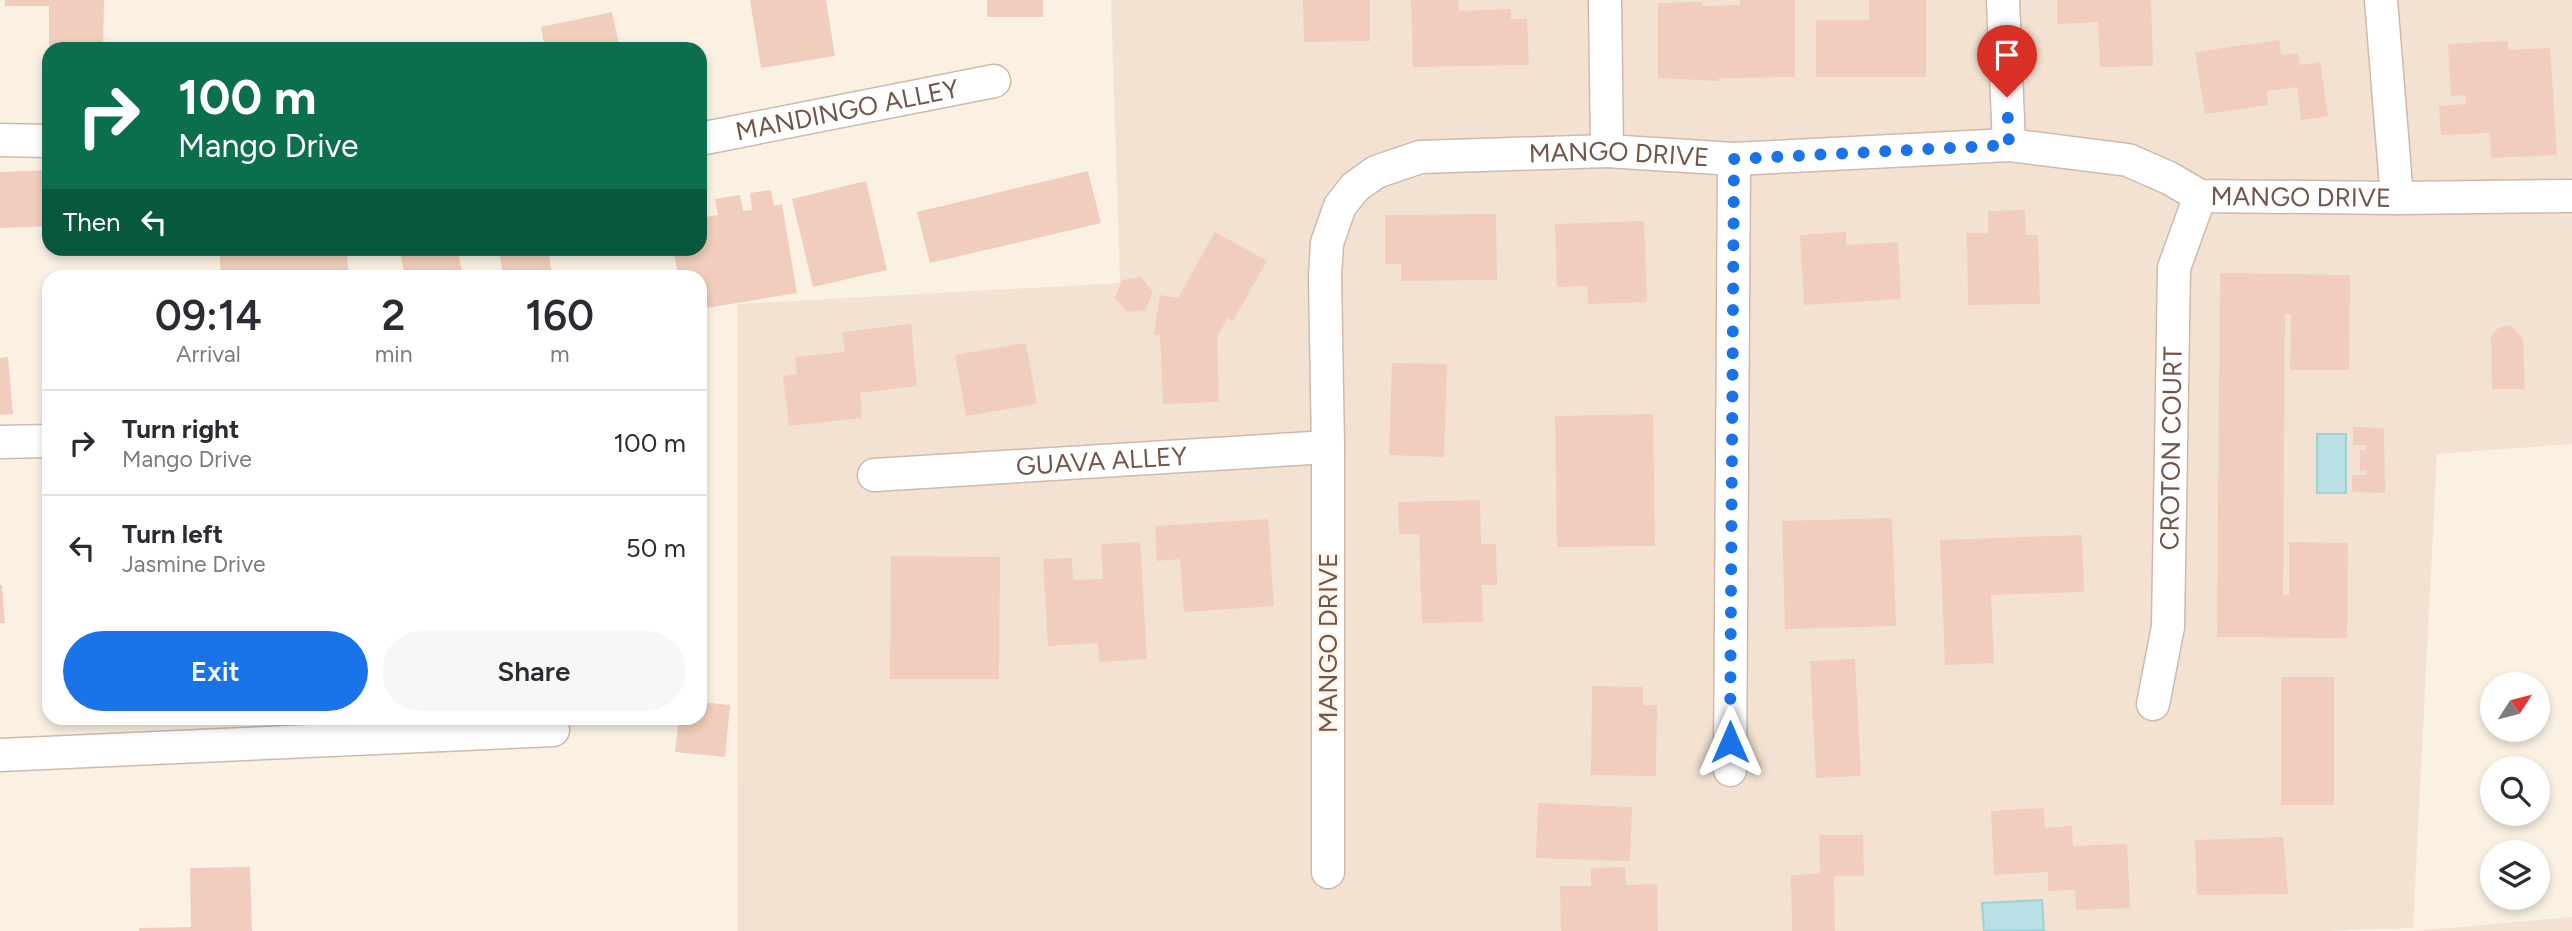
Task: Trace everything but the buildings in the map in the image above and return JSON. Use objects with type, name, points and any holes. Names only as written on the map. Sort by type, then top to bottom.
[{"type":"street","points":[[1605,0],[1607,151]]},
{"type":"street","points":[[2003,0],[2009,145]]},
{"type":"street","points":[[2381,0],[2397,198]]},
{"type":"street","name":"MANDINGO ALLEY","points":[[707,138],[994,81]]},
{"type":"street","points":[[0,140],[42,141]]},
{"type":"street","name":"MANGO DRIVE","points":[[1328,872],[1327,243],[1340,206],[1355,187],[1376,172],[1420,157],[1607,151],[1734,159],[2009,145],[2127,160],[2169,178],[2200,197],[2572,196]]},
{"type":"street","points":[[1730,770],[1734,159]]},
{"type":"street","name":"CROTON COURT","points":[[2153,704],[2168,626],[2174,268],[2200,197]]},
{"type":"street","points":[[0,442],[42,441]]},
{"type":"street","name":"GUAVA ALLEY","points":[[874,475],[1328,447]]},
{"type":"street","points":[[0,755],[553,730]]},
{"type":"shaded area","points":[[1111,0],[2572,0],[2572,444],[2437,454],[2413,928],[2325,931],[738,931],[737,304],[1120,283]]},
{"type":"shaded area","points":[[2572,917],[2572,931],[2414,931]]},
{"type":"water","points":[[2317,434],[2346,434],[2346,493],[2317,493]]},
{"type":"water","points":[[2042,900],[2044,930],[1984,931],[1982,903]]},
{"type":"route","points":[[1730,742],[1734,159],[2009,145],[2007,97]]}]
